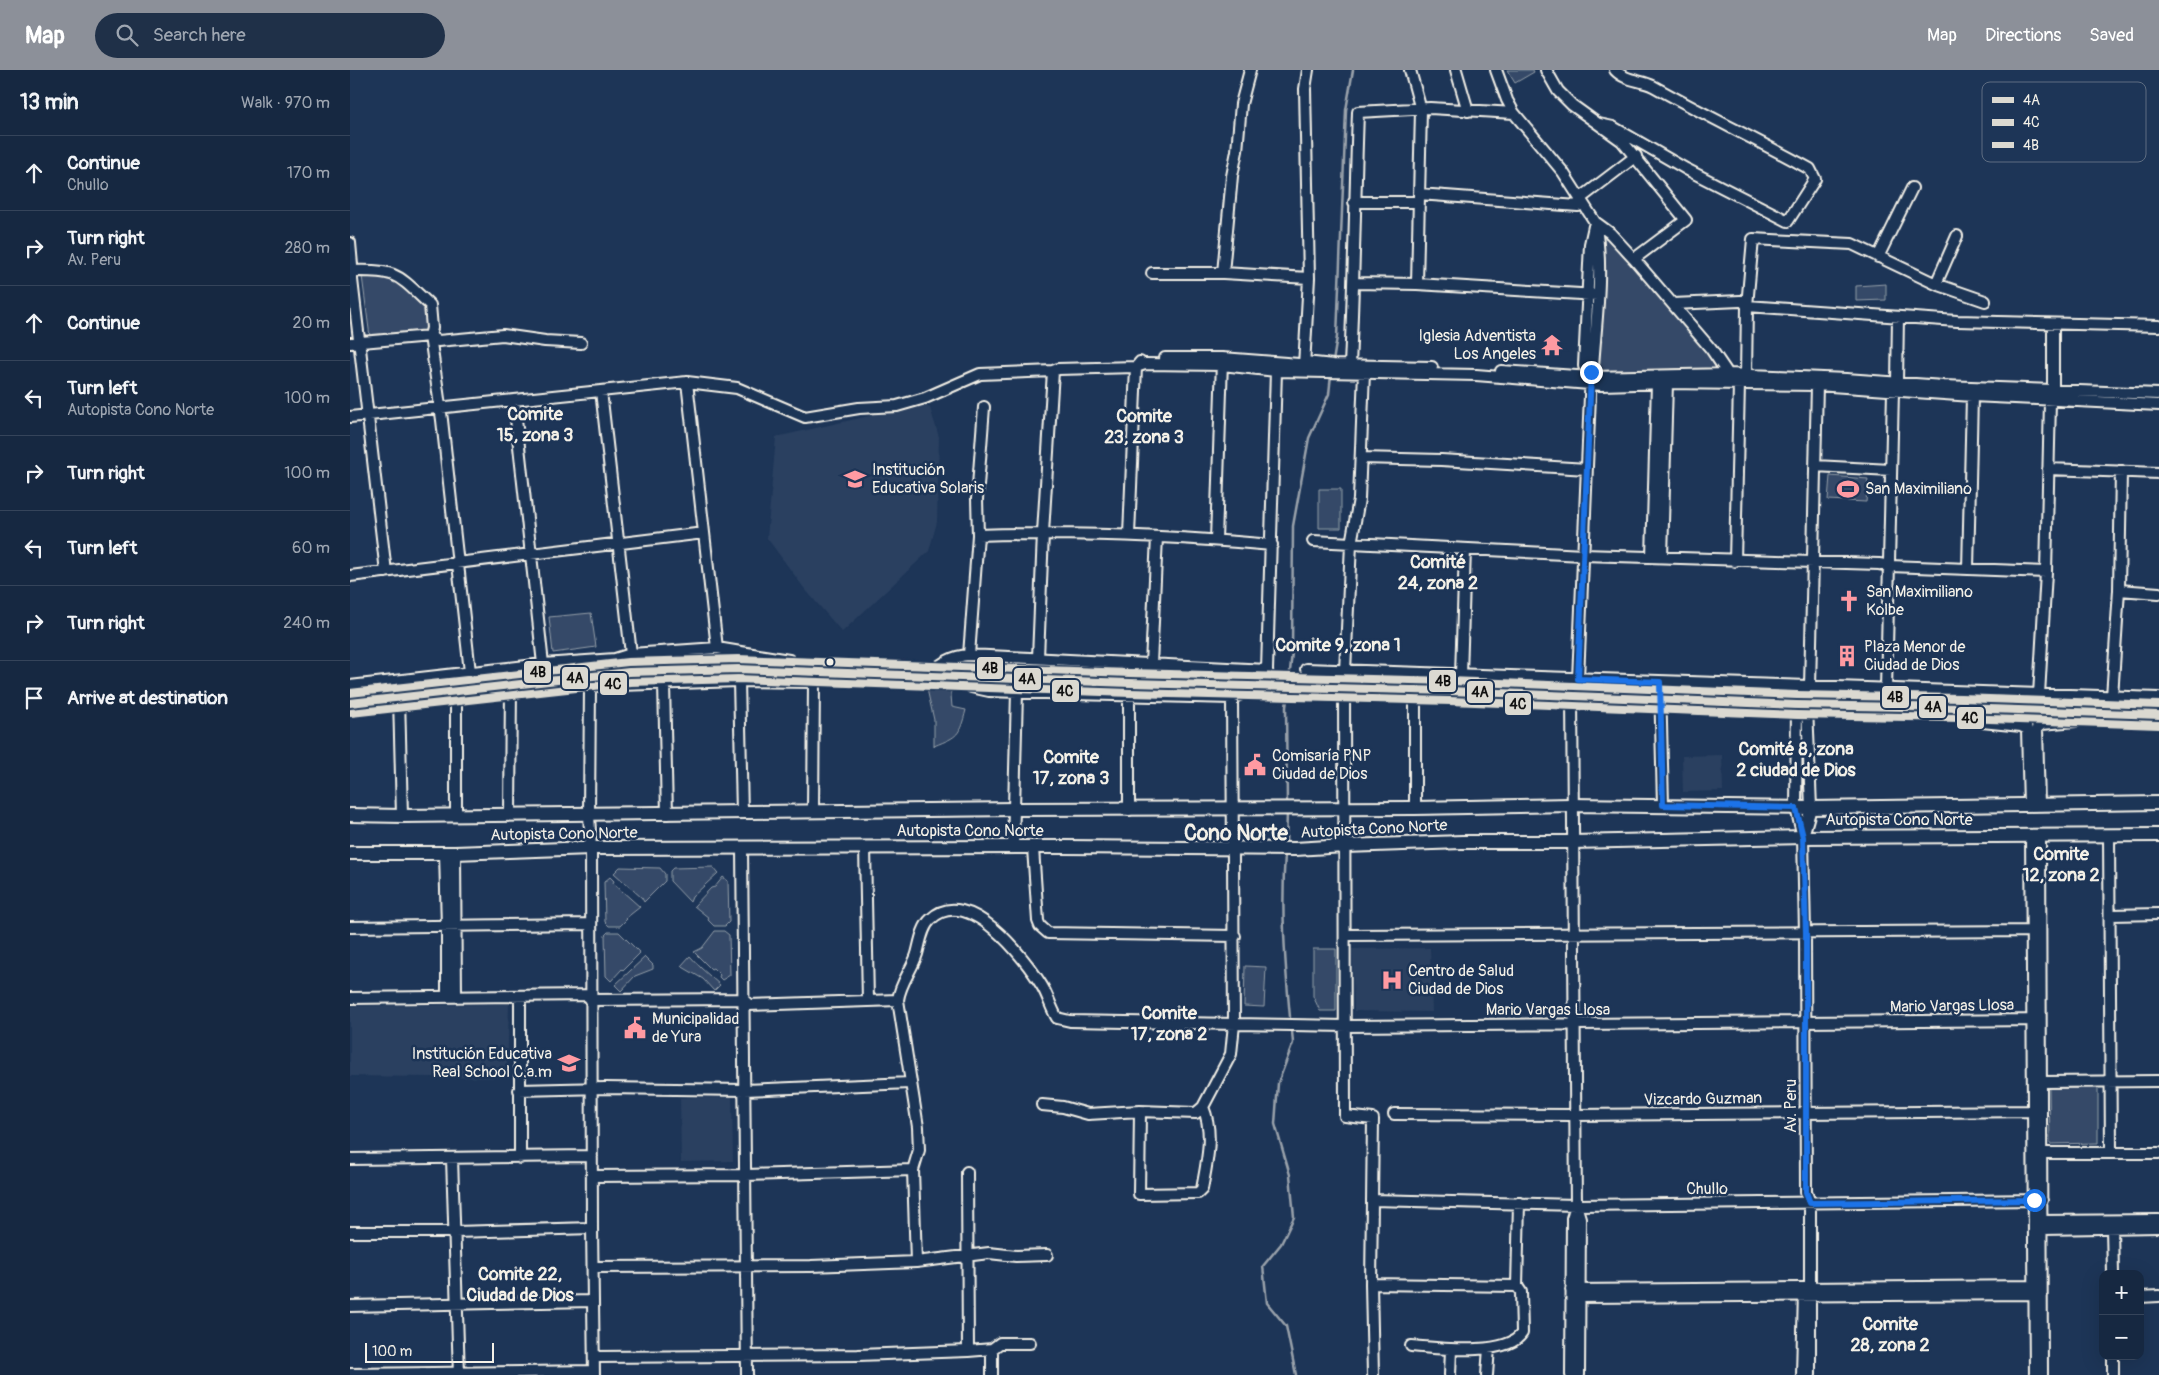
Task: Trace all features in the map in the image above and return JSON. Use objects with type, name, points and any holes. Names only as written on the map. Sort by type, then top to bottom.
[{"type":"highway","points":[[350,703],[511,685],[588,681],[669,670],[800,670],[896,675],[1415,690],[1802,706],[1944,708],[2159,715]]},
{"type":"main road","name":"Autopista Cono Norte","points":[[350,815],[589,815],[1015,809],[1232,810],[1571,805],[1811,808],[2159,803]]},
{"type":"main road","name":"Autopista Cono Norte","points":[[350,853],[450,853],[592,848],[1013,847],[1271,850],[1462,842],[1572,842],[1803,837],[2159,835]]},
{"type":"street","points":[[1223,273],[1232,176],[1238,151],[1241,104],[1250,70]]},
{"type":"street","points":[[1304,366],[1309,278],[1305,89],[1308,70]]},
{"type":"street","points":[[1410,70],[1421,110],[1417,284]]},
{"type":"street","points":[[1456,70],[1468,111]]},
{"type":"street","points":[[1496,70],[1514,113],[1563,172],[1581,198],[1595,222],[1599,244],[1584,366],[1590,381],[1578,679]]},
{"type":"street","points":[[1546,70],[1558,90],[1572,105],[1622,142],[1636,156],[1686,220],[1634,259]]},
{"type":"street","points":[[1598,124],[1612,126],[1679,165],[1788,221],[1815,179],[1814,173],[1799,163],[1675,100],[1653,86],[1624,76],[1615,70]]},
{"type":"street","points":[[1350,365],[1358,112],[1430,108],[1514,113]]},
{"type":"street","points":[[1354,202],[1418,198],[1578,206],[1581,198],[1636,156]]},
{"type":"street","points":[[1878,257],[1912,188]]},
{"type":"street","points":[[1595,222],[1610,233],[1634,259],[1711,349],[1728,374]]},
{"type":"street","points":[[1936,284],[1957,236]]},
{"type":"street","points":[[1746,375],[1747,306],[1753,240],[1852,244],[1936,284],[1985,301]]},
{"type":"street","points":[[350,243],[355,343],[368,415],[386,572]]},
{"type":"street","points":[[350,271],[382,271],[392,273],[403,280],[430,305],[432,328],[430,336],[459,564],[470,672]]},
{"type":"street","points":[[1152,273],[1223,273],[1309,278]]},
{"type":"street","points":[[1354,283],[1417,284],[1592,295]]},
{"type":"street","points":[[1673,304],[1743,301],[1747,306],[1898,317],[2053,324],[2159,326]]},
{"type":"street","points":[[1886,690],[1891,470],[1898,317]]},
{"type":"street","points":[[2039,695],[2046,572],[2053,324]]},
{"type":"street","points":[[355,343],[430,336],[438,341],[502,335],[545,341],[581,343]]},
{"type":"street","points":[[1222,362],[1276,370],[1304,366],[1350,365],[1476,369],[1590,381],[1728,374],[1895,386],[1972,396],[2159,394]]},
{"type":"street","points":[[1216,540],[1222,362]]},
{"type":"street","points":[[350,417],[687,382],[737,388],[805,418],[859,408],[897,406],[925,398],[980,374],[1053,371],[1058,369],[1136,368],[1145,364],[1222,362],[1299,364],[1364,372],[1590,381],[1943,386],[2159,405]]},
{"type":"street","points":[[1129,535],[1136,368]]},
{"type":"street","points":[[962,677],[970,687],[989,691],[1129,696],[1232,698],[1269,687],[1267,670],[1276,370]]},
{"type":"street","points":[[1038,658],[1043,533],[1053,371]]},
{"type":"street","points":[[1346,671],[1351,544],[1359,499],[1364,372]]},
{"type":"street","points":[[687,382],[717,648]]},
{"type":"street","points":[[1657,557],[1662,383]]},
{"type":"street","points":[[1735,560],[1739,384]]},
{"type":"street","points":[[1810,687],[1817,385]]},
{"type":"street","points":[[601,391],[620,543],[631,654]]},
{"type":"street","points":[[1968,569],[1972,396]]},
{"type":"street","points":[[514,400],[543,664]]},
{"type":"street","points":[[969,655],[978,535],[977,499],[984,407]]},
{"type":"street","points":[[1361,458],[1441,460],[1587,469]]},
{"type":"street","points":[[1815,466],[1891,470]]},
{"type":"street","points":[[2048,469],[2159,473]]},
{"type":"street","points":[[2034,805],[2037,728],[2042,724],[2084,719],[2095,713],[2112,697],[2119,590],[2121,471]]},
{"type":"street","points":[[350,576],[704,533]]},
{"type":"street","points":[[978,535],[1043,533],[1129,535],[1272,545]]},
{"type":"street","points":[[1151,664],[1157,537]]},
{"type":"street","points":[[1313,541],[1583,556],[1879,564],[2046,572]]},
{"type":"street","points":[[1462,675],[1465,548]]},
{"type":"street","points":[[2119,590],[2159,592]]},
{"type":"street","points":[[350,686],[543,664],[615,659],[631,654],[717,648],[789,660],[814,682],[813,812]]},
{"type":"street","points":[[927,675],[948,659],[969,655],[1267,670]]},
{"type":"street","points":[[1306,669],[2159,698]]},
{"type":"street","points":[[1320,688],[1346,671]]},
{"type":"street","points":[[409,680],[430,694]]},
{"type":"street","points":[[350,1374],[594,1373],[591,1088],[592,848],[589,815],[588,681],[664,684],[739,681],[814,682]]},
{"type":"street","points":[[739,681],[742,813]]},
{"type":"street","points":[[1660,682],[1663,805]]},
{"type":"street","points":[[664,684],[667,814]]},
{"type":"street","points":[[510,815],[511,685]]},
{"type":"street","points":[[1344,688],[1343,808],[1345,846],[1346,1116],[1373,1119],[1371,1284],[1373,1375]]},
{"type":"street","points":[[1415,690],[1415,808]]},
{"type":"street","points":[[456,691],[456,815]]},
{"type":"street","points":[[1013,847],[1017,692]]},
{"type":"street","points":[[1129,696],[1129,810]]},
{"type":"street","points":[[399,697],[402,816]]},
{"type":"street","points":[[1570,1375],[1580,1218],[1576,1205],[1574,1116],[1571,805],[1572,697]]},
{"type":"street","points":[[1042,1105],[1063,1107],[1088,1114],[1140,1111],[1196,1113],[1203,1107],[1231,1054],[1234,1024],[1235,936],[1232,698]]},
{"type":"street","points":[[1802,706],[1796,808],[1803,837]]},
{"type":"street","points":[[1802,706],[1811,808],[1803,837]]},
{"type":"street","points":[[1944,708],[1982,722],[2021,726],[2027,729],[2034,805]]},
{"type":"street","points":[[2035,1375],[2040,1224],[2038,1200],[2036,1020],[2036,835]]},
{"type":"street","points":[[2109,835],[2111,1152]]},
{"type":"street","name":"Av. Peru","points":[[1803,837],[1806,933],[1807,1292],[1810,1375]]},
{"type":"street","points":[[742,848],[747,1375]]},
{"type":"street","points":[[865,848],[868,1001]]},
{"type":"street","points":[[1033,848],[1038,921],[1040,926],[1048,933],[1235,936]]},
{"type":"street","points":[[450,853],[451,996]]},
{"type":"street","name":"Mario Vargas Llosa","points":[[898,1000],[899,989],[913,964],[925,928],[931,919],[946,911],[961,909],[975,914],[1007,941],[1043,988],[1057,1018],[1070,1022],[1346,1026],[2036,1020]]},
{"type":"street","points":[[2111,915],[2159,914]]},
{"type":"street","points":[[350,928],[591,924]]},
{"type":"street","points":[[1345,936],[2036,931]]},
{"type":"street","points":[[350,998],[586,995],[591,1000],[743,999],[749,1005],[898,1000],[918,1127],[918,1150],[913,1170],[916,1262]]},
{"type":"street","points":[[520,996],[520,1158]]},
{"type":"street","points":[[2036,1020],[2042,1082],[2037,1111],[2042,1153],[2038,1200]]},
{"type":"street","points":[[2042,1082],[2159,1081]]},
{"type":"street","points":[[519,1090],[591,1088],[745,1090],[910,1083]]},
{"type":"street","points":[[1140,1111],[1139,1194],[1198,1193],[1202,1189],[1209,1151],[1208,1118],[1203,1107]]},
{"type":"street","name":"Vizcardo Guzman","points":[[1394,1114],[1574,1116],[2037,1111]]},
{"type":"street","points":[[2042,1153],[2159,1153]]},
{"type":"street","points":[[350,1159],[592,1156]]},
{"type":"street","points":[[452,1158],[459,1374]]},
{"type":"street","points":[[592,1176],[746,1175],[913,1170]]},
{"type":"street","points":[[966,1172],[968,1351]]},
{"type":"street","name":"Chullo","points":[[1373,1200],[1576,1205],[2038,1200]]},
{"type":"street","points":[[1411,1346],[1489,1348],[1505,1345],[1519,1338],[1522,1333],[1521,1292],[1517,1286],[1518,1203]]},
{"type":"street","points":[[2040,1224],[2159,1220]]},
{"type":"street","points":[[2040,1224],[2159,1227]]},
{"type":"street","points":[[2112,1227],[2113,1270]]},
{"type":"street","points":[[350,1232],[455,1232],[592,1228]]},
{"type":"street","points":[[593,1266],[811,1266],[916,1262],[989,1253],[1016,1256],[1047,1255]]},
{"type":"street","points":[[1371,1284],[1517,1286]]},
{"type":"street","points":[[1576,1292],[1716,1298],[1807,1292],[2038,1290]]},
{"type":"street","points":[[2038,1290],[2042,1375]]},
{"type":"street","points":[[1576,1292],[1579,1375]]},
{"type":"street","points":[[1802,1375],[1807,1292]]},
{"type":"street","points":[[2144,1297],[2159,1296]]},
{"type":"street","points":[[350,1306],[458,1302],[593,1301]]},
{"type":"street","points":[[595,1357],[747,1357],[968,1351],[992,1350],[1000,1343],[1030,1343]]},
{"type":"street","points":[[1450,1375],[1451,1348]]},
{"type":"street","points":[[1487,1375],[1489,1348]]},
{"type":"street","points":[[992,1350],[992,1375]]},
{"type":"street","points":[[2113,1360],[2113,1375]]},
{"type":"shaded area","points":[[1507,70],[1533,70],[1534,72],[1515,83]]},
{"type":"shaded area","points":[[1603,238],[1608,239],[1708,352],[1715,364],[1715,369],[1597,372]]},
{"type":"shaded area","points":[[362,276],[390,276],[426,306],[427,332],[370,337]]},
{"type":"shaded area","points":[[1886,284],[1886,300],[1856,301],[1856,286]]},
{"type":"shaded area","name":"Institución Educativa Solaris","points":[[922,404],[930,408],[939,437],[937,522],[929,551],[842,632],[804,588],[767,538],[776,437]]},
{"type":"shaded area","name":"San Maximiliano","points":[[1830,476],[1868,479],[1866,502],[1828,500]]},
{"type":"shaded area","points":[[1319,489],[1341,489],[1341,528],[1319,528]]},
{"type":"shaded area","points":[[591,613],[596,647],[553,653],[549,617]]},
{"type":"shaded area","points":[[925,680],[950,683],[952,707],[966,710],[962,725],[957,734],[949,740],[934,746],[934,720]]},
{"type":"shaded area","points":[[1722,755],[1723,791],[1683,792],[1682,756]]},
{"type":"shaded area","points":[[620,867],[660,868],[665,874],[665,881],[644,902],[614,873]]},
{"type":"shaded area","points":[[713,867],[718,873],[692,897],[690,902],[670,881],[670,871],[673,868]]},
{"type":"shaded area","points":[[610,877],[614,881],[613,883],[640,907],[626,918],[620,926],[609,926],[605,922],[604,882]]},
{"type":"shaded area","points":[[723,877],[728,881],[729,922],[725,926],[714,926],[708,920],[709,918],[694,906]]},
{"type":"shaded area","points":[[715,931],[724,931],[729,935],[730,975],[722,980],[713,968],[711,969],[694,952],[702,948]]},
{"type":"shaded area","points":[[608,932],[619,932],[640,953],[611,981],[606,976],[605,935]]},
{"type":"shaded area","name":"Centro de Salud Ciudad de Dios","points":[[1430,948],[1432,1012],[1354,1011],[1352,949]]},
{"type":"shaded area","points":[[1313,949],[1336,949],[1336,1011],[1320,1011],[1313,996]]},
{"type":"shaded area","points":[[690,956],[720,985],[714,991],[703,979],[681,966]]},
{"type":"shaded area","points":[[645,957],[653,965],[653,969],[635,976],[621,991],[615,985]]},
{"type":"shaded area","points":[[1245,966],[1266,967],[1264,1007],[1244,1006]]},
{"type":"shaded area","points":[[509,1004],[507,1078],[350,1076],[350,1006]]},
{"type":"shaded area","points":[[2049,1088],[2098,1088],[2098,1143],[2050,1144]]},
{"type":"shaded area","points":[[732,1097],[733,1161],[681,1162],[680,1098]]},
{"type":"waterway","points":[[1333,362],[1337,337],[1346,110],[1353,70]]},
{"type":"waterway","points":[[1289,681],[1292,652],[1293,526],[1309,438],[1329,394],[1331,375]]},
{"type":"waterway","points":[[1287,804],[1286,707],[1288,692]]},
{"type":"waterway","points":[[1286,846],[1287,812]]},
{"type":"waterway","points":[[1285,854],[1284,936],[1290,1017]]},
{"type":"waterway","points":[[1292,1031],[1293,1043],[1278,1083],[1275,1124],[1290,1175],[1294,1217],[1281,1244],[1263,1266],[1267,1303],[1286,1326],[1296,1375]]},
{"type":"transit line","name":"4B","points":[[350,693],[628,662],[738,659],[1130,673],[1450,681],[1797,695],[1961,698],[2159,705]]},
{"type":"transit line","name":"4A","points":[[350,703],[629,672],[738,669],[1130,683],[1450,691],[1797,705],[1961,708],[2159,715]]},
{"type":"transit line","name":"4C","points":[[351,713],[630,682],[738,679],[1130,693],[1450,701],[1797,715],[1961,718],[2159,725]]},
{"type":"place","name":"Iglesia Adventista Los Angeles","points":[[1552,345]]},
{"type":"place","name":"Institución Educativa Solaris","points":[[855,479]]},
{"type":"place","name":"San Maximiliano","points":[[1848,489]]},
{"type":"place","name":"San Maximiliano Kolbe","points":[[1849,601]]},
{"type":"place","name":"Plaza Menor de Ciudad de Dios","points":[[1847,656]]},
{"type":"place","name":"Comisaría PNP Ciudad de Dios","points":[[1255,765]]},
{"type":"place","name":"Centro de Salud Ciudad de Dios","points":[[1392,980]]},
{"type":"place","name":"Municipalidad de Yura","points":[[635,1028]]},
{"type":"place","name":"Institución Educativa Real School C.a.m","points":[[569,1063]]},
{"type":"district","name":"Comite 15, zona 3","points":[[535,424]]},
{"type":"district","name":"Comite 23, zona 3","points":[[1144,426]]},
{"type":"district","name":"Comité 24, zona 2","points":[[1438,572]]},
{"type":"district","name":"Comite 9, zona 1","points":[[1338,645]]},
{"type":"district","name":"Comité 8, zona 2 ciudad de Dios","points":[[1796,760]]},
{"type":"district","name":"Comite 17, zona 3","points":[[1071,768]]},
{"type":"district","name":"Cono Norte","points":[[1236,833]]},
{"type":"district","name":"Comite 12, zona 2","points":[[2061,864]]},
{"type":"district","name":"Comite 17, zona 2","points":[[1169,1023]]},
{"type":"district","name":"Comite 22, Ciudad de Dios","points":[[520,1284]]},
{"type":"district","name":"Comite 28, zona 2","points":[[1890,1334]]},
{"type":"route","points":[[1591,372],[1578,679],[1660,682],[1663,805],[1796,808],[1803,837],[1806,933],[1806,1192],[1810,1203],[2034,1200]]}]
